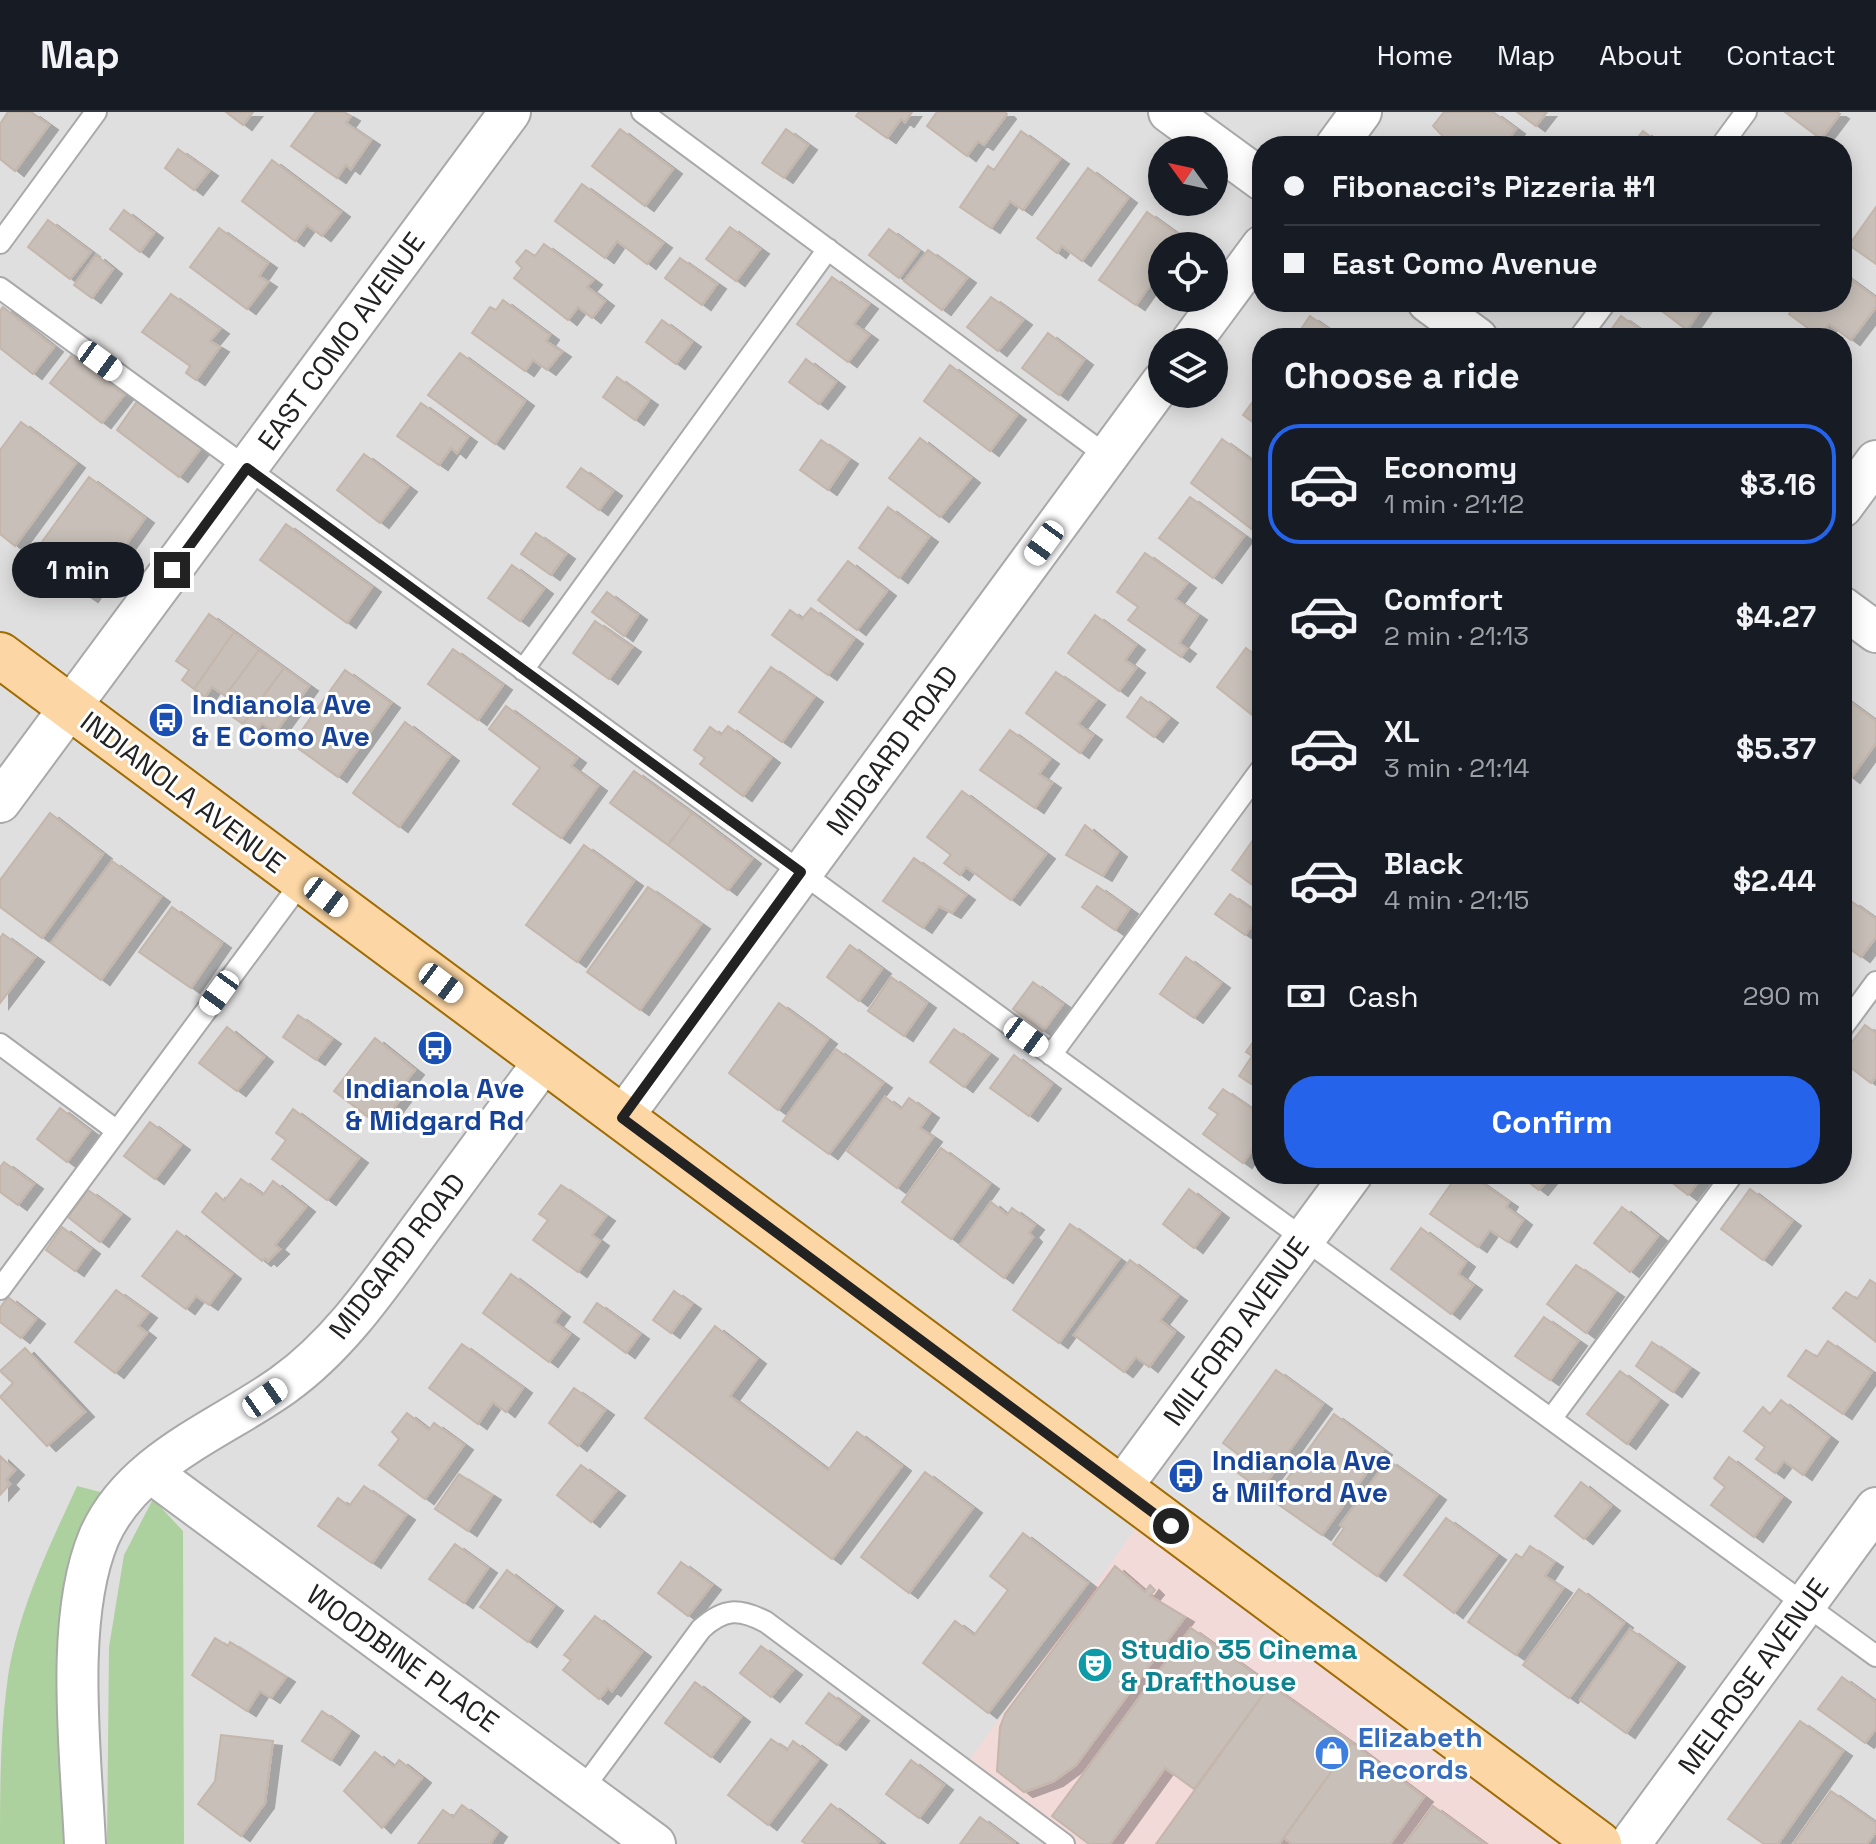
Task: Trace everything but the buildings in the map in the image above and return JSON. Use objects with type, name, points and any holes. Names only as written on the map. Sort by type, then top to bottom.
[{"type":"main road","name":"INDIANOLA AVENUE","points":[[0,655],[1599,1844]]},
{"type":"street","name":"EAST COMO AVENUE","points":[[0,802],[510,112]]},
{"type":"street","points":[[1169,112],[1252,173]]},
{"type":"street","points":[[1343,136],[1361,112]]},
{"type":"street","points":[[1201,328],[1252,260]]},
{"type":"street","points":[[1442,312],[1463,328]]},
{"type":"street","name":"MIDGARD ROAD","points":[[622,1118],[1148,401]]},
{"type":"street","points":[[1852,493],[1876,461]]},
{"type":"street","points":[[1852,614],[1876,632]]},
{"type":"street","name":"MIDGARD ROAD","points":[[85,1844],[79,1695],[82,1611],[88,1568],[100,1535],[125,1498],[150,1472],[287,1382],[352,1321],[545,1060]]},
{"type":"street","name":"MILFORD AVENUE","points":[[1121,1488],[1345,1184]]},
{"type":"street","name":"WOODBINE PLACE","points":[[150,1472],[655,1844]]},
{"type":"street","name":"MELROSE AVENUE","points":[[1630,1844],[1876,1508]]},
{"type":"lane","points":[[0,243],[96,112]]},
{"type":"lane","points":[[642,112],[1107,456]]},
{"type":"lane","points":[[1728,136],[1746,112]]},
{"type":"lane","points":[[523,670],[828,249]]},
{"type":"lane","points":[[0,288],[1876,1656]]},
{"type":"lane","points":[[1051,1055],[1252,782]]},
{"type":"lane","points":[[0,1289],[303,880]]},
{"type":"lane","points":[[1852,1014],[1876,982]]},
{"type":"lane","points":[[0,1044],[117,1131]]},
{"type":"lane","points":[[1551,1419],[1726,1184]]},
{"type":"lane","points":[[582,1790],[701,1629],[726,1611],[740,1611],[766,1622],[1064,1844]]},
{"type":"shaded area","points":[[0,112],[1876,112],[1876,1844],[0,1844]]},
{"type":"shaded area","points":[[1148,1511],[1599,1844],[1070,1844],[966,1765]]},
{"type":"green space","points":[[77,1486],[108,1494],[85,1844],[0,1844],[2,1744],[11,1658],[34,1583]]},
{"type":"green space","points":[[153,1499],[183,1531],[184,1844],[107,1844],[109,1647],[124,1555]]},
{"type":"place","name":"Indianola Ave & E Como Ave","points":[[166,720]]},
{"type":"place","name":"Indianola Ave & Midgard Rd","points":[[435,1048]]},
{"type":"place","name":"Indianola Ave & Milford Ave","points":[[1186,1476]]},
{"type":"place","name":"Studio 35 Cinema & Drafthouse","points":[[1095,1665]]},
{"type":"place","name":"Elizabeth Records","points":[[1332,1753]]},
{"type":"route","points":[[172,570],[247,468],[801,872],[622,1118],[1171,1526]]}]
